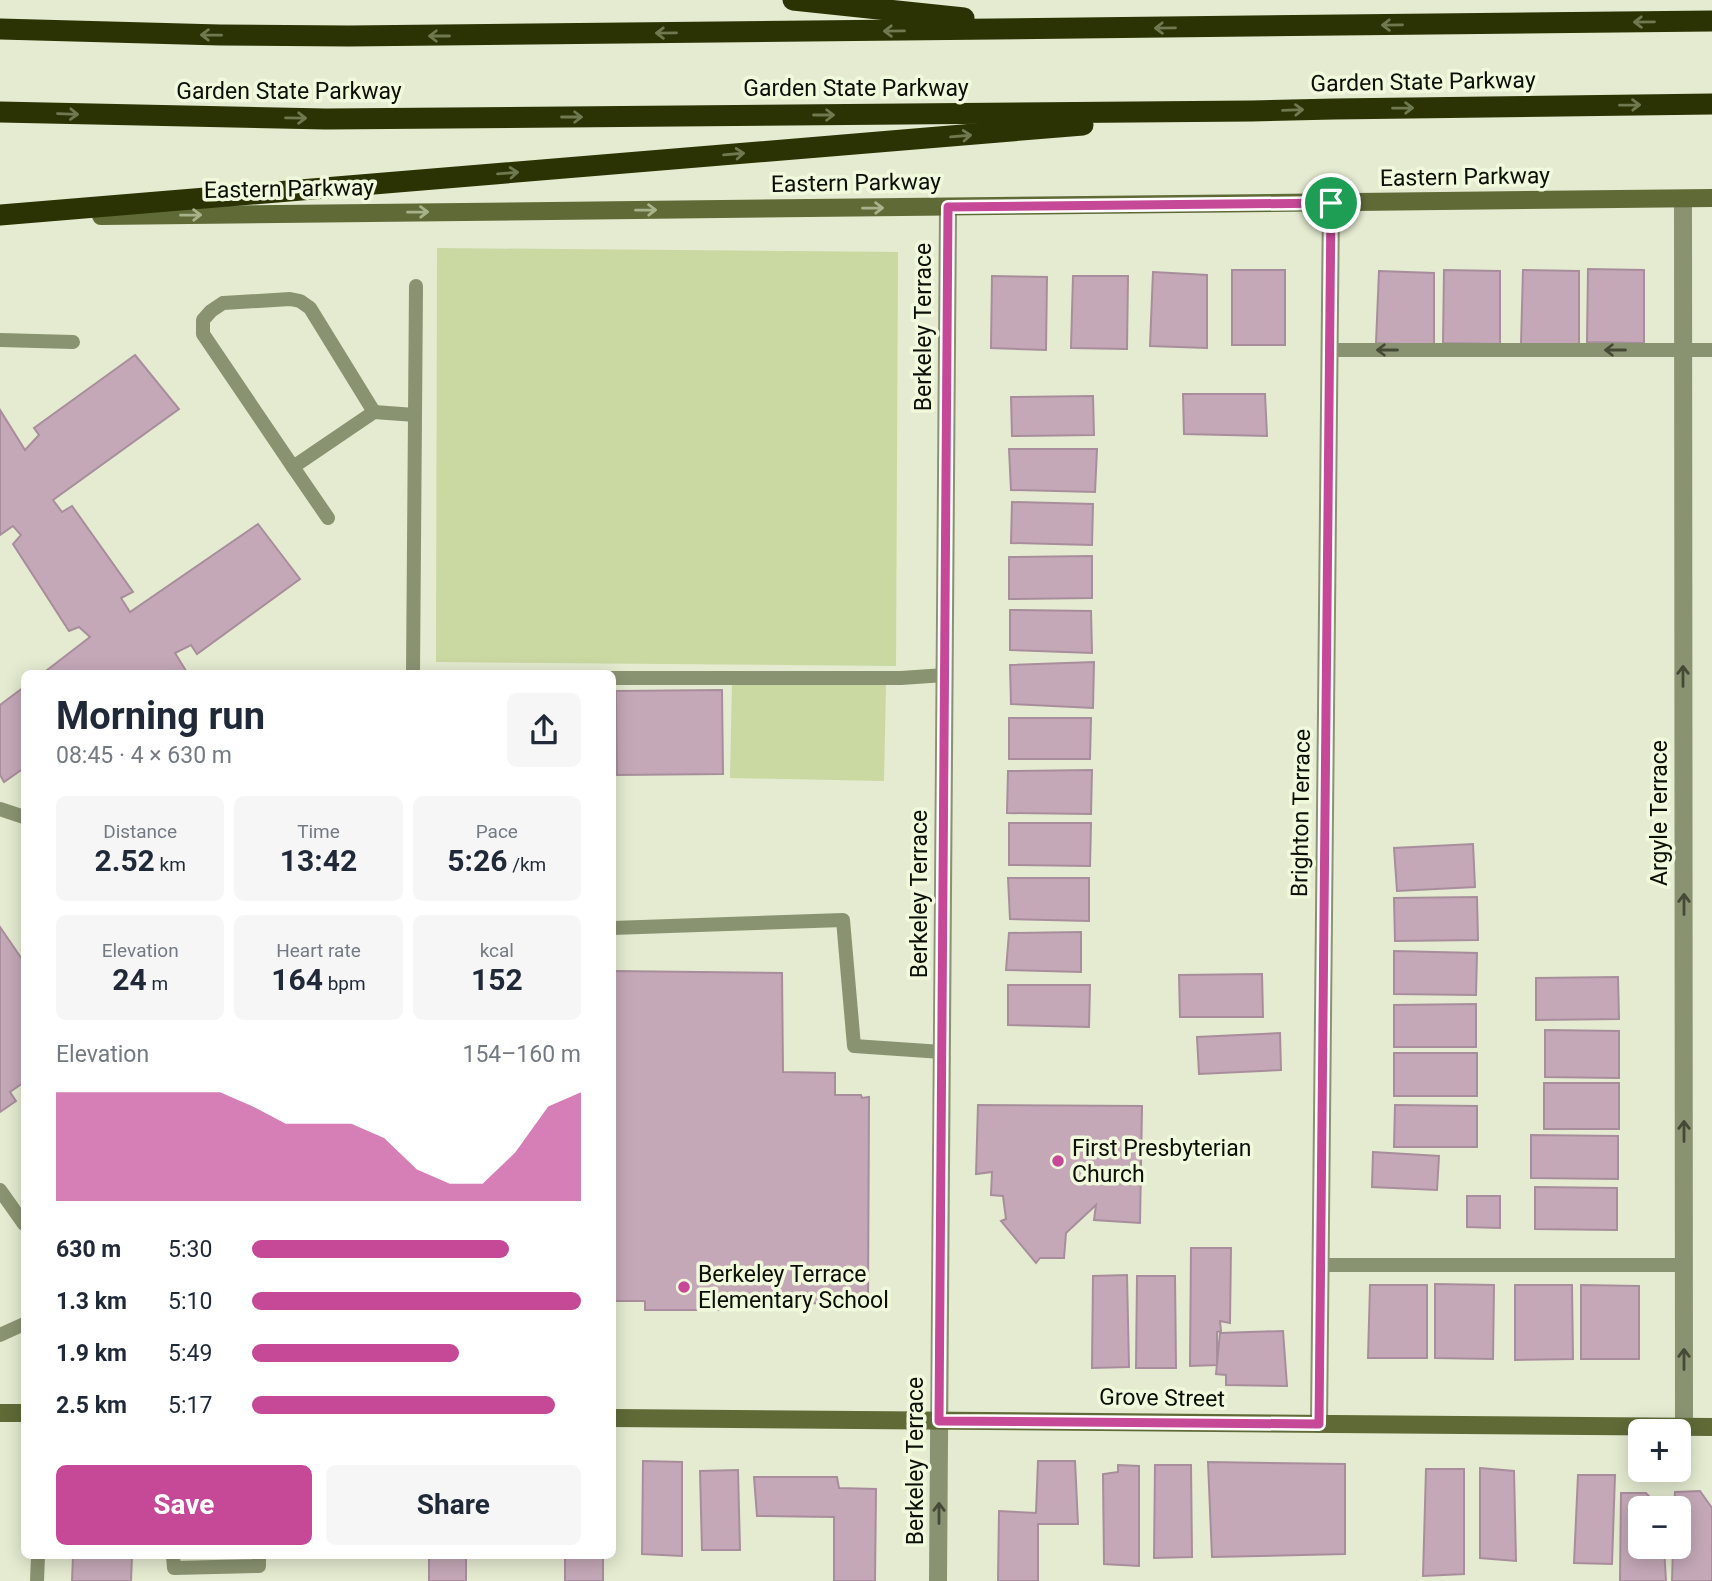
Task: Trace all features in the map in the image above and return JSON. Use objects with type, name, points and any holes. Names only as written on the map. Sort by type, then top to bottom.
[{"type":"highway","points":[[793,0],[1060,29]]},
{"type":"highway","points":[[0,29],[349,36],[1712,21]]},
{"type":"highway","name":"Garden State Parkway","points":[[0,112],[326,119],[1712,104]]},
{"type":"highway","points":[[0,216],[1252,111]]},
{"type":"main road","name":"Eastern Parkway","points":[[0,216],[1712,198]]},
{"type":"main road","points":[[0,1413],[21,1413]]},
{"type":"main road","name":"Grove Street","points":[[616,1418],[1628,1427]]},
{"type":"main road","name":"Grove Street","points":[[1691,1427],[1712,1427]]},
{"type":"street","name":"Argyle Terrace","points":[[1683,199],[1684,1419]]},
{"type":"street","name":"Brighton Terrace","points":[[1319,1424],[1331,203]]},
{"type":"street","name":"Berkeley Terrace","points":[[938,1581],[948,207]]},
{"type":"lane","points":[[413,670],[416,286]]},
{"type":"lane","points":[[328,518],[203,334],[203,320],[223,303],[290,299],[300,301],[310,309],[374,412]]},
{"type":"lane","points":[[0,340],[73,342]]},
{"type":"lane","points":[[1330,350],[1712,350]]},
{"type":"lane","points":[[293,467],[374,412],[415,415]]},
{"type":"lane","points":[[616,678],[901,678],[945,675]]},
{"type":"lane","points":[[0,809],[21,816]]},
{"type":"lane","points":[[616,928],[843,920],[854,1046],[942,1052]]},
{"type":"lane","points":[[0,1190],[21,1220]]},
{"type":"lane","points":[[1321,1265],[1684,1265]]},
{"type":"lane","points":[[0,1335],[21,1325]]},
{"type":"lane","points":[[37,1559],[37,1581]]},
{"type":"lane","points":[[173,1559],[174,1568],[259,1566],[259,1559]]},
{"type":"green space","points":[[437,248],[898,252],[896,666],[436,662]]},
{"type":"green space","points":[[732,682],[886,685],[884,781],[730,778]]},
{"type":"building","points":[[1588,269],[1644,270],[1644,343],[1587,342]]},
{"type":"building","points":[[1232,270],[1285,270],[1285,345],[1232,345]]},
{"type":"building","points":[[1444,270],[1500,271],[1500,344],[1443,343]]},
{"type":"building","points":[[1523,270],[1579,271],[1579,345],[1521,344]]},
{"type":"building","points":[[1379,271],[1434,273],[1434,346],[1376,343]]},
{"type":"building","points":[[1153,272],[1207,275],[1207,348],[1150,346]]},
{"type":"building","points":[[992,276],[1047,277],[1046,350],[991,348]]},
{"type":"building","points":[[1073,276],[1128,276],[1127,349],[1071,348]]},
{"type":"building","points":[[135,355],[179,409],[53,500],[62,512],[72,506],[133,592],[121,598],[130,612],[258,524],[300,579],[197,654],[191,645],[175,653],[186,670],[47,670],[90,637],[79,627],[69,631],[13,544],[21,535],[13,526],[0,535],[0,410],[25,450],[39,435],[34,428]]},
{"type":"building","points":[[1183,394],[1265,394],[1267,436],[1184,434]]},
{"type":"building","points":[[1093,396],[1094,435],[1012,436],[1011,397]]},
{"type":"building","points":[[1009,449],[1097,449],[1095,492],[1011,490]]},
{"type":"building","points":[[1012,502],[1093,504],[1092,545],[1011,543]]},
{"type":"building","points":[[1092,556],[1092,598],[1009,599],[1009,557]]},
{"type":"building","points":[[1010,610],[1091,611],[1092,653],[1010,650]]},
{"type":"building","points":[[1094,662],[1093,708],[1011,704],[1010,665]]},
{"type":"building","points":[[21,689],[21,770],[4,782],[0,775],[0,705]]},
{"type":"building","points":[[722,690],[723,774],[617,775],[616,691]]},
{"type":"building","points":[[1009,718],[1091,718],[1090,759],[1009,759]]},
{"type":"building","points":[[1092,770],[1091,814],[1007,813],[1008,771]]},
{"type":"building","points":[[1009,823],[1091,823],[1090,866],[1009,865]]},
{"type":"building","points":[[1473,844],[1475,887],[1397,891],[1394,848]]},
{"type":"building","points":[[1008,878],[1089,878],[1089,921],[1010,919]]},
{"type":"building","points":[[1477,897],[1478,940],[1395,941],[1394,898]]},
{"type":"building","points":[[0,927],[21,958],[21,1084],[10,1092],[16,1101],[0,1112]]},
{"type":"building","points":[[1081,932],[1081,972],[1006,970],[1009,933]]},
{"type":"building","points":[[1394,951],[1477,953],[1476,995],[1394,994]]},
{"type":"building","points":[[616,971],[782,973],[783,1072],[835,1073],[835,1095],[869,1097],[868,1304],[726,1302],[726,1310],[645,1310],[645,1301],[616,1301]]},
{"type":"building","points":[[1262,974],[1263,1017],[1180,1017],[1179,975]]},
{"type":"building","points":[[1618,977],[1619,1019],[1536,1020],[1536,978]]},
{"type":"building","points":[[1008,985],[1090,985],[1089,1027],[1008,1025]]},
{"type":"building","points":[[1476,1004],[1476,1047],[1394,1047],[1394,1005]]},
{"type":"building","points":[[1545,1030],[1619,1031],[1619,1078],[1545,1077]]},
{"type":"building","points":[[1280,1033],[1281,1070],[1199,1074],[1197,1037]]},
{"type":"building","points":[[1394,1053],[1477,1053],[1477,1096],[1394,1096]]},
{"type":"building","points":[[1544,1083],[1619,1083],[1619,1129],[1544,1129]]},
{"type":"building","points":[[978,1105],[1142,1106],[1140,1223],[1094,1220],[1096,1205],[1066,1233],[1064,1258],[1040,1258],[1036,1263],[1001,1221],[1006,1219],[1003,1196],[991,1195],[992,1172],[976,1174]]},
{"type":"building","points":[[1395,1105],[1477,1106],[1477,1147],[1394,1147]]},
{"type":"building","points":[[1531,1135],[1618,1136],[1618,1179],[1531,1178]]},
{"type":"building","points":[[1373,1152],[1439,1156],[1437,1190],[1372,1187]]},
{"type":"building","points":[[1535,1187],[1617,1188],[1617,1230],[1535,1229]]},
{"type":"building","points":[[1467,1196],[1500,1196],[1500,1228],[1467,1227]]},
{"type":"building","points":[[1191,1248],[1231,1248],[1230,1323],[1220,1321],[1221,1331],[1217,1332],[1217,1365],[1190,1366]]},
{"type":"building","points":[[1127,1275],[1129,1367],[1092,1368],[1093,1276]]},
{"type":"building","points":[[1137,1276],[1175,1276],[1176,1368],[1136,1368]]},
{"type":"building","points":[[1435,1284],[1494,1285],[1493,1359],[1435,1358]]},
{"type":"building","points":[[1370,1285],[1427,1285],[1427,1358],[1368,1358]]},
{"type":"building","points":[[1515,1285],[1572,1285],[1573,1359],[1515,1360]]},
{"type":"building","points":[[1581,1285],[1639,1286],[1639,1359],[1581,1359]]},
{"type":"building","points":[[1283,1331],[1287,1386],[1226,1385],[1226,1375],[1216,1374],[1220,1333]]},
{"type":"building","points":[[643,1461],[682,1462],[682,1556],[642,1554]]},
{"type":"building","points":[[1038,1461],[1075,1461],[1078,1524],[1038,1524],[1038,1581],[998,1581],[999,1511],[1036,1513]]},
{"type":"building","points":[[1208,1462],[1345,1464],[1345,1554],[1212,1557]]},
{"type":"building","points":[[1118,1465],[1139,1466],[1139,1566],[1104,1564],[1103,1474],[1118,1472]]},
{"type":"building","points":[[1155,1465],[1191,1465],[1192,1557],[1154,1558]]},
{"type":"building","points":[[1480,1468],[1514,1471],[1516,1561],[1480,1558]]},
{"type":"building","points":[[1426,1469],[1464,1469],[1464,1574],[1423,1576]]},
{"type":"building","points":[[738,1470],[740,1550],[702,1550],[700,1471]]},
{"type":"building","points":[[1578,1475],[1615,1475],[1612,1564],[1574,1563]]},
{"type":"building","points":[[754,1477],[837,1477],[839,1488],[876,1489],[875,1581],[834,1581],[834,1517],[757,1516]]},
{"type":"building","points":[[1700,1491],[1712,1508],[1712,1581],[1672,1581],[1673,1559],[1691,1559],[1691,1496],[1675,1496],[1675,1492]]},
{"type":"building","points":[[1621,1493],[1646,1493],[1649,1496],[1628,1496],[1628,1559],[1665,1559],[1666,1581],[1620,1581]]},
{"type":"building","points":[[73,1559],[132,1559],[131,1581],[72,1581]]},
{"type":"building","points":[[429,1559],[466,1559],[466,1581],[429,1581]]},
{"type":"building","points":[[565,1559],[603,1559],[603,1581],[565,1581]]},
{"type":"place","name":"First Presbyterian Church","points":[[1058,1161]]},
{"type":"place","name":"Berkeley Terrace Elementary School","points":[[684,1287]]},
{"type":"route","points":[[1331,203],[1319,1424],[939,1421],[948,207],[1331,203]]}]
